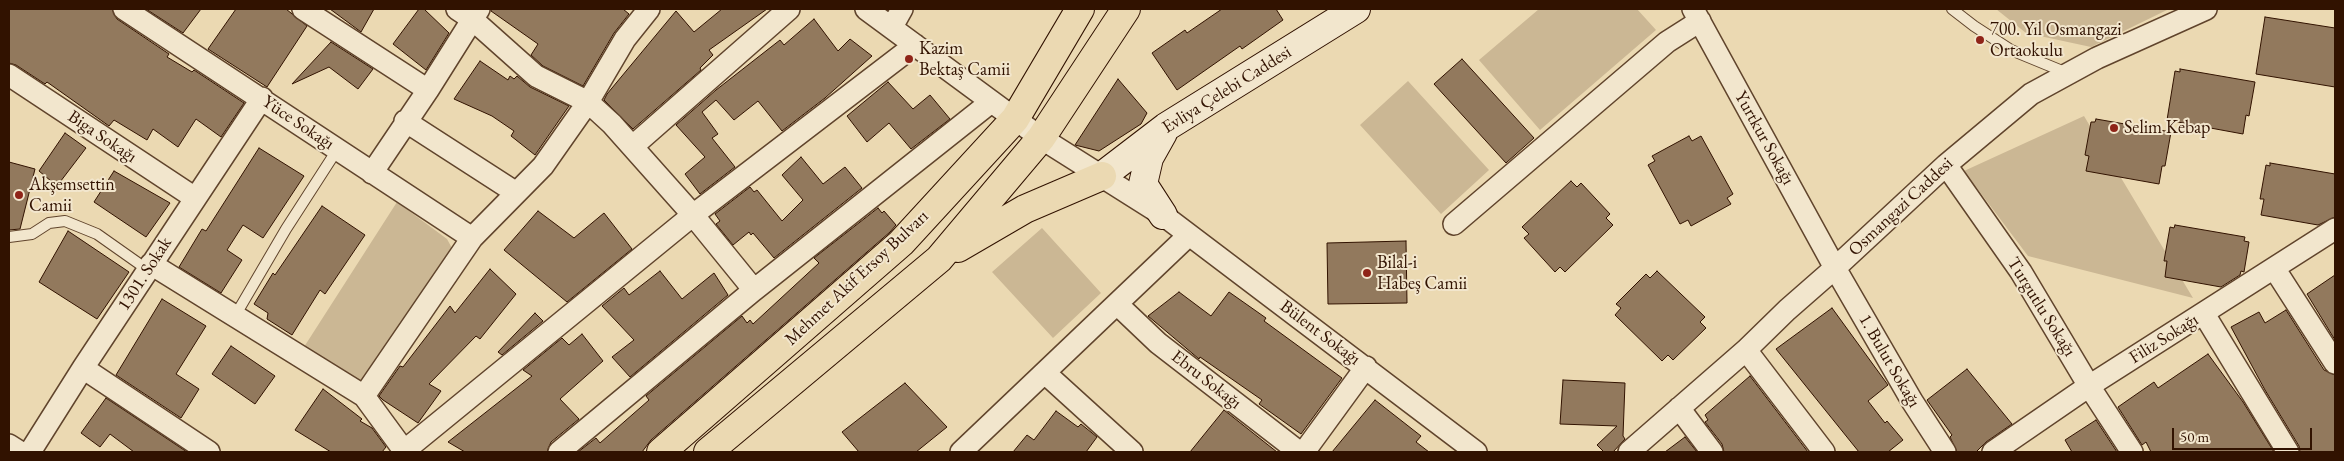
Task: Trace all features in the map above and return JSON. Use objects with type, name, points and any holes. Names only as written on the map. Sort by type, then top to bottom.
[{"type":"main road","name":"Mehmet Akif Ersoy Bulvarı","points":[[661,452],[901,243],[1014,119],[1080,9]]},
{"type":"main road","name":"Mehmet Akif Ersoy Bulvarı","points":[[708,452],[939,259],[1042,138],[1126,9]]},
{"type":"main road","points":[[939,259],[1025,209],[1102,176]]},
{"type":"street","name":"Yüce Sokağı","points":[[124,9],[262,98],[472,238]]},
{"type":"street","points":[[303,9],[428,90]]},
{"type":"street","points":[[632,146],[788,9]]},
{"type":"street","name":"Bülent Sokağı","points":[[866,9],[1014,119],[1163,215],[1476,452]]},
{"type":"street","points":[[892,27],[902,9]]},
{"type":"street","name":"Osmangazi Caddesi","points":[[1629,452],[1746,350],[1787,310],[1946,165],[2031,94],[2097,58],[2206,9]]},
{"type":"street","points":[[364,396],[472,238],[515,192],[543,166],[588,102],[625,38],[646,10]]},
{"type":"street","name":"Evliya Çelebi Caddesi","points":[[1102,176],[1166,127],[1350,10]]},
{"type":"street","points":[[372,173],[428,90],[469,12],[536,76],[588,102],[612,124],[693,215],[754,290]]},
{"type":"street","points":[[1454,224],[1697,15]]},
{"type":"street","name":"Yurtkur Sokağı","points":[[1697,15],[1835,268]]},
{"type":"street","points":[[150,267],[235,316],[364,396],[405,451],[693,215],[915,45]]},
{"type":"street","name":"Biga Sokağı","points":[[9,75],[195,198]]},
{"type":"street","name":"1301. Sokak","points":[[30,452],[83,368],[262,98]]},
{"type":"street","points":[[560,452],[754,290],[991,102]]},
{"type":"street","points":[[406,121],[515,192]]},
{"type":"street","points":[[1163,215],[1143,184],[1149,158],[1166,127]]},
{"type":"street","name":"Turgutlu Sokağı","points":[[1946,165],[2021,272],[2089,386],[2132,452]]},
{"type":"street","name":"Filiz Sokağı","points":[[1994,452],[2089,386],[2335,229]]},
{"type":"street","points":[[960,452],[1189,235]]},
{"type":"street","name":"1. Bulut Sokağı","points":[[1835,268],[1912,401],[1945,452]]},
{"type":"street","points":[[2274,268],[2335,363]]},
{"type":"street","name":"Ebru Sokağı","points":[[1117,304],[1158,343],[1299,452]]},
{"type":"street","points":[[2204,314],[2288,452]]},
{"type":"street","points":[[1746,350],[1824,452]]},
{"type":"street","points":[[1304,452],[1366,367]]},
{"type":"street","points":[[83,368],[208,452]]},
{"type":"street","points":[[1045,373],[1132,452]]},
{"type":"street","points":[[1679,408],[1712,452]]},
{"type":"street","points":[[9,445],[20,452]]},
{"type":"lane","points":[[1952,9],[2011,50],[2068,73]]},
{"type":"lane","points":[[235,316],[286,229],[338,150]]},
{"type":"lane","points":[[9,237],[32,234],[49,222],[65,221],[97,234],[150,267]]},
{"type":"shaded area","points":[[1539,9],[1637,9],[1656,30],[1540,130],[1479,60]]},
{"type":"shaded area","points":[[1996,9],[2169,9],[2091,47],[2026,33]]},
{"type":"shaded area","points":[[1408,81],[1489,170],[1441,214],[1360,125]]},
{"type":"shaded area","points":[[2084,116],[2193,298],[2028,256],[1964,171]]},
{"type":"shaded area","points":[[397,202],[447,239],[453,250],[361,383],[304,347]]},
{"type":"shaded area","points":[[1042,228],[1101,293],[1053,338],[992,272]]},
{"type":"building","points":[[9,9],[112,9],[117,19],[169,54],[167,57],[192,72],[194,70],[244,103],[221,137],[196,119],[178,147],[153,129],[147,140],[114,120],[109,126],[47,82],[45,84],[16,65],[9,63]]},
{"type":"building","points":[[146,9],[201,9],[183,33]]},
{"type":"building","points":[[236,9],[286,9],[307,26],[267,87],[208,49]]},
{"type":"building","points":[[330,9],[374,9],[361,32]]},
{"type":"building","points":[[419,9],[424,9],[449,33],[426,70],[393,44]]},
{"type":"building","points":[[491,9],[623,9],[629,14],[614,33],[583,86],[543,66],[531,55],[538,44],[491,11]]},
{"type":"building","points":[[722,9],[767,9],[709,50],[713,55],[700,68],[701,70],[633,129],[604,100],[607,94],[676,11],[694,32]]},
{"type":"building","points":[[1222,9],[1276,9],[1283,20],[1242,49],[1240,46],[1177,90],[1152,53],[1185,30],[1187,33]]},
{"type":"building","points":[[2265,17],[2335,28],[2335,87],[2256,74]]},
{"type":"building","points":[[814,19],[838,51],[850,39],[872,56],[825,98],[782,131],[758,101],[734,120],[716,100],[702,112],[718,134],[712,138],[735,167],[700,194],[685,174],[705,157],[676,125],[716,90],[780,40],[784,45]]},
{"type":"building","points":[[331,42],[373,69],[358,89],[329,67],[292,84]]},
{"type":"building","points":[[1462,59],[1534,138],[1506,163],[1434,84]]},
{"type":"building","points":[[480,61],[508,80],[510,76],[514,79],[517,76],[530,87],[569,106],[535,155],[511,136],[514,131],[492,116],[454,99]]},
{"type":"building","points":[[2180,69],[2255,82],[2249,116],[2246,115],[2243,134],[2167,120],[2175,71],[2180,72]]},
{"type":"building","points":[[1118,79],[1147,113],[1141,124],[1099,151],[1075,145]]},
{"type":"building","points":[[888,82],[913,109],[930,95],[950,119],[911,149],[889,123],[867,142],[847,116]]},
{"type":"building","points":[[2096,119],[2171,132],[2165,166],[2162,166],[2159,184],[2086,171],[2089,156],[2085,155],[2091,122],[2095,122]]},
{"type":"building","points":[[65,133],[86,148],[57,186],[39,171]]},
{"type":"building","points":[[1689,136],[1692,141],[1701,136],[1733,194],[1727,198],[1731,204],[1691,226],[1688,220],[1680,224],[1648,165],[1655,161],[1652,156]]},
{"type":"building","points":[[259,148],[304,176],[263,238],[243,225],[227,250],[242,260],[221,293],[179,267],[202,229],[206,231]]},
{"type":"building","points":[[801,157],[823,184],[845,167],[862,188],[774,258],[753,233],[751,235],[749,232],[733,245],[716,224],[720,221],[715,214],[750,187],[754,192],[757,190],[782,221],[803,200],[782,175]]},
{"type":"building","name":"Akşemsettin Camii","points":[[9,162],[35,169],[20,229],[9,230]]},
{"type":"building","points":[[2270,163],[2335,174],[2335,217],[2318,225],[2261,215],[2264,199],[2260,199],[2266,165],[2270,166]]},
{"type":"building","points":[[114,171],[170,203],[146,237],[94,202]]},
{"type":"building","points":[[1571,181],[1577,187],[1581,183],[1610,214],[1606,218],[1613,225],[1565,272],[1560,267],[1555,272],[1524,238],[1529,234],[1522,227]]},
{"type":"building","points":[[322,206],[365,235],[325,294],[320,290],[292,335],[267,319],[268,313],[254,304],[273,273],[275,275]]},
{"type":"building","points":[[878,208],[882,213],[884,211],[896,225],[890,232],[651,440],[642,452],[578,452],[596,438],[600,443],[649,400],[646,396],[742,316],[747,323],[750,320],[753,324],[819,263],[814,258]]},
{"type":"building","points":[[538,211],[574,238],[604,213],[632,249],[567,302],[504,250]]},
{"type":"building","points":[[2175,225],[2245,237],[2244,241],[2249,242],[2244,272],[2241,271],[2240,275],[2221,287],[2165,277],[2167,261],[2164,261],[2170,227],[2174,228]]},
{"type":"building","points":[[68,231],[129,272],[97,319],[39,282]]},
{"type":"building","name":"Bilal-i Habeş Camii","points":[[1406,241],[1407,303],[1328,304],[1327,243]]},
{"type":"building","points":[[490,269],[516,294],[480,339],[476,336],[429,384],[441,391],[418,423],[379,396],[400,366],[403,367],[450,306],[455,313]]},
{"type":"building","points":[[660,271],[682,299],[714,273],[728,295],[630,377],[612,357],[634,340],[602,306],[624,288],[629,295]]},
{"type":"building","points":[[1657,271],[1705,317],[1700,322],[1706,328],[1673,360],[1668,355],[1662,361],[1615,315],[1621,308],[1616,304],[1646,274],[1650,278]]},
{"type":"building","points":[[2335,275],[2335,340],[2307,294]]},
{"type":"building","points":[[1179,292],[1211,316],[1229,292],[1266,318],[1264,321],[1342,378],[1301,434],[1259,404],[1262,400],[1200,357],[1199,359],[1148,316]]},
{"type":"building","points":[[162,299],[206,326],[176,374],[199,389],[181,418],[116,375]]},
{"type":"building","points":[[1832,308],[1888,385],[1868,401],[1885,423],[1887,421],[1903,440],[1888,452],[1859,452],[1776,349]]},
{"type":"building","points":[[2286,310],[2324,370],[2335,375],[2335,452],[2300,452],[2299,446],[2265,390],[2231,327],[2259,312],[2265,323]]},
{"type":"building","points":[[535,313],[543,321],[502,355],[498,352]]},
{"type":"building","points":[[582,334],[603,361],[560,399],[579,419],[551,442],[547,452],[465,452],[448,442],[532,376],[523,370],[562,338],[569,345]]},
{"type":"building","points":[[231,346],[275,376],[255,404],[212,374]]},
{"type":"building","points":[[2208,354],[2243,402],[2274,452],[2151,452],[2146,442],[2142,445],[2118,407],[2154,382],[2158,388]]},
{"type":"building","points":[[1967,369],[2012,424],[1986,442],[1976,452],[1957,452],[1950,437],[1952,435],[1927,400]]},
{"type":"building","points":[[1750,376],[1808,452],[1724,452],[1722,444],[1705,422],[1708,420],[1705,415]]},
{"type":"building","points":[[1563,380],[1625,383],[1623,436],[1625,439],[1613,452],[1604,452],[1597,445],[1617,426],[1560,424]]},
{"type":"building","points":[[905,383],[947,427],[916,452],[859,452],[842,432]]},
{"type":"building","points":[[323,389],[362,419],[360,421],[372,428],[386,447],[382,452],[331,452],[295,430]]},
{"type":"building","points":[[106,398],[187,452],[134,452],[110,434],[100,447],[81,433]]},
{"type":"building","points":[[1375,400],[1421,436],[1416,442],[1429,452],[1332,452]]},
{"type":"building","points":[[1224,410],[1277,452],[1190,452]]},
{"type":"building","points":[[1056,411],[1078,427],[1081,424],[1097,437],[1086,452],[1013,452],[1027,435],[1034,440]]},
{"type":"building","points":[[2096,420],[2117,452],[2072,452],[2065,440]]},
{"type":"building","points":[[1685,437],[1697,452],[1665,452]]},
{"type":"place","name":"700. Yıl Osmangazi Ortaokulu","points":[[1980,40]]},
{"type":"place","name":"Kazim Bektaş Camii","points":[[909,59]]},
{"type":"place","name":"Selim Kebap","points":[[2114,128]]},
{"type":"place","name":"Akşemsettin Camii","points":[[19,195]]},
{"type":"place","name":"Bilal-i Habeş Camii","points":[[1367,273]]}]
